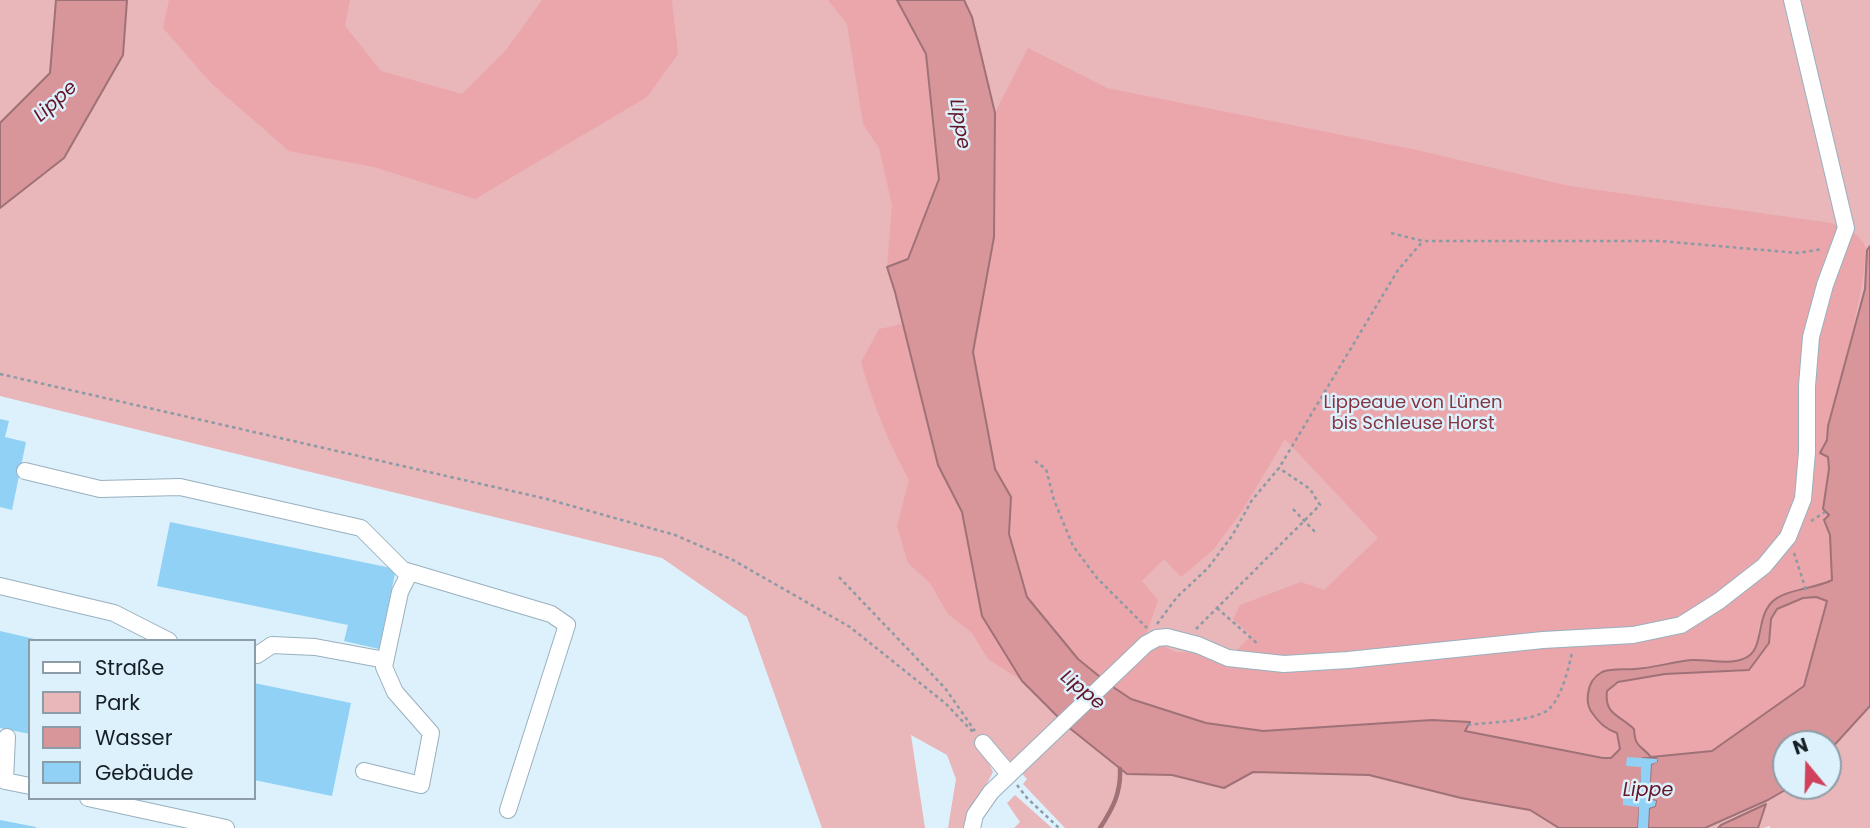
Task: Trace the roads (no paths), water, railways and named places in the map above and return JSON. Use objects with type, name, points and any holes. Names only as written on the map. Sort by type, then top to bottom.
[{"type":"street","points":[[972,828],[975,814],[992,792],[1151,641],[1167,637],[1228,658],[1284,664],[1348,660],[1464,646],[1633,635],[1681,625],[1749,579],[1788,537],[1803,499],[1811,337],[1825,285],[1846,228],[1792,0]]},
{"type":"street","points":[[25,471],[100,489],[180,487],[361,528],[403,570],[551,614],[567,625],[508,810]]},
{"type":"street","points":[[364,771],[421,785],[431,733],[395,692],[384,667],[400,592],[410,572]]},
{"type":"street","points":[[0,586],[114,613],[165,639]]},
{"type":"street","points":[[256,654],[272,645],[315,647],[385,660]]},
{"type":"street","points":[[7,737],[5,781],[28,786]]},
{"type":"street","points":[[983,743],[1013,771]]},
{"type":"street","points":[[97,800],[226,828]]},
{"type":"water","name":"Lippe","points":[[56,0],[127,0],[123,55],[64,158],[0,208],[0,123],[50,73]]},
{"type":"water","name":"Lippe","points":[[897,0],[964,0],[972,17],[995,113],[994,237],[973,352],[995,469],[1011,497],[1009,534],[1027,597],[1078,659],[1131,699],[1206,723],[1263,731],[1432,720],[1470,722],[1465,731],[1603,758],[1611,758],[1620,749],[1617,733],[1601,723],[1588,704],[1589,687],[1596,676],[1610,670],[1692,660],[1730,662],[1744,659],[1757,644],[1764,615],[1772,602],[1784,594],[1832,580],[1830,535],[1824,520],[1829,515],[1823,509],[1829,469],[1828,457],[1820,453],[1827,440],[1828,426],[1865,289],[1867,250],[1870,246],[1870,706],[1842,737],[1842,730],[1772,730],[1772,798],[1705,828],[1648,828],[1649,808],[1655,806],[1656,801],[1649,799],[1651,764],[1657,761],[1656,758],[1643,758],[1638,828],[1559,828],[1530,810],[1461,798],[1369,775],[1253,772],[1224,788],[1172,775],[1127,774],[1067,726],[1022,681],[982,616],[962,512],[938,465],[887,267],[908,259],[939,179],[926,54]],"holes":[[[1816,597],[1827,601],[1804,686],[1712,751],[1651,757],[1637,743],[1634,729],[1614,714],[1607,699],[1607,691],[1618,682],[1665,674],[1749,670],[1769,643],[1771,619],[1777,609],[1803,598]]]},
{"type":"water","points":[[1766,804],[1758,828],[1718,828],[1721,825]]},
{"type":"waterway","points":[[1100,828],[1115,800],[1120,769]]},
{"type":"park label","name":"Lippeaue von Lünen bis Schleuse Horst","points":[[1413,413]]}]
